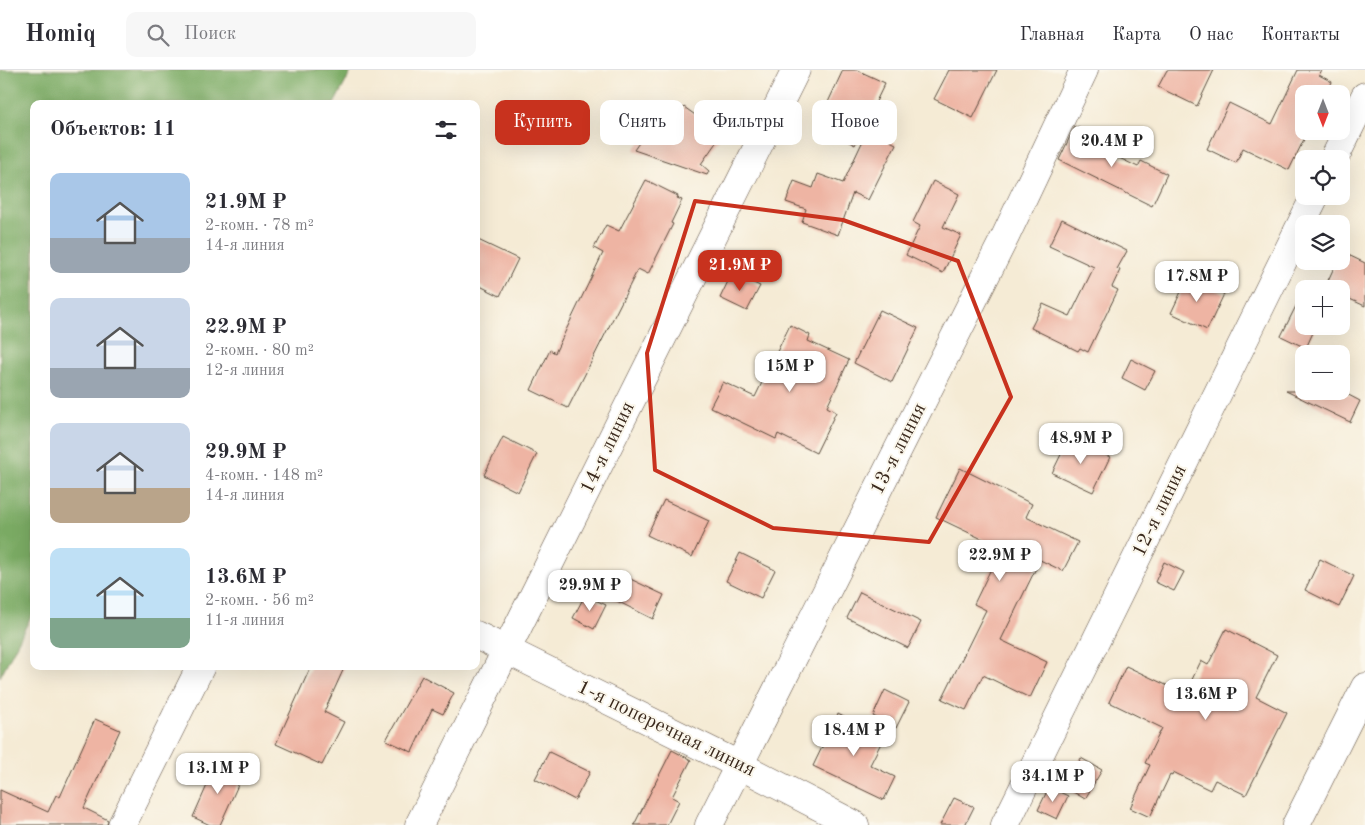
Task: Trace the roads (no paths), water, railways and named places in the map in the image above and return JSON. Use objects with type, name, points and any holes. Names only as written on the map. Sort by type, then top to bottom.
[{"type":"street","name":"14-я линия","points":[[420,825],[796,70]]},
{"type":"street","name":"13-я линия","points":[[709,825],[1005,237],[1084,70]]},
{"type":"street","points":[[1338,150],[1365,96]]},
{"type":"street","name":"12-я линия","points":[[1005,825],[1311,205]]},
{"type":"street","name":"1-я поперечная линия","points":[[480,637],[739,765],[855,825]]},
{"type":"street","points":[[122,825],[199,670]]},
{"type":"street","points":[[1296,825],[1365,687]]}]
